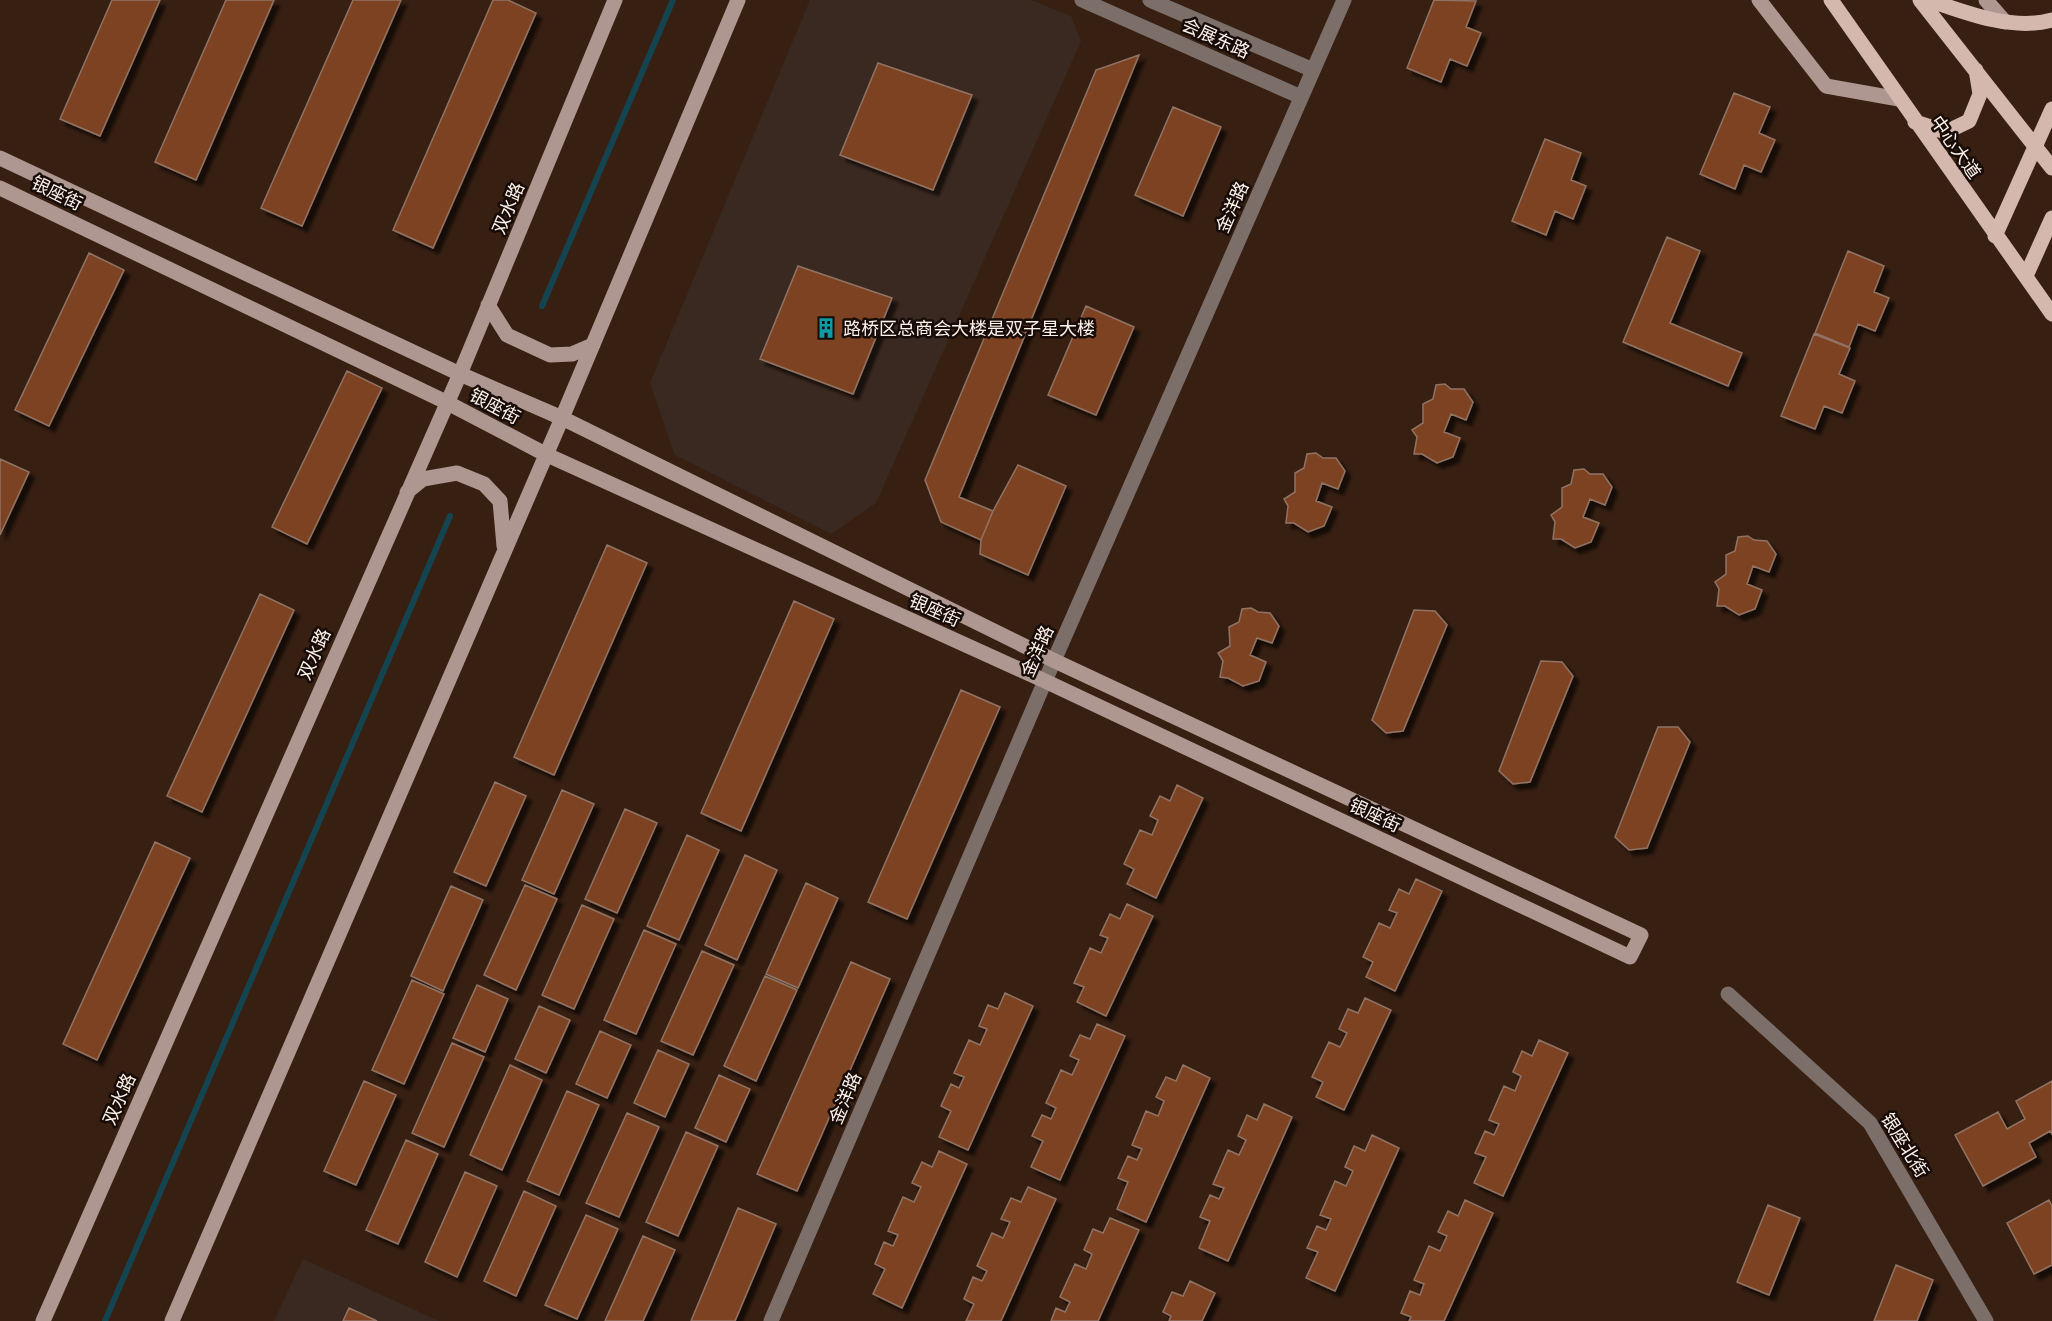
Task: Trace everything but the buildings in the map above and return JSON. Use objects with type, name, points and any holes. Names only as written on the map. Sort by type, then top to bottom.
[{"type":"main road","name":"双水路","points":[[43,1321],[460,374],[615,0]]},
{"type":"main road","points":[[172,1321],[562,418],[738,0]]},
{"type":"main road","points":[[1759,0],[1826,86],[1899,99]]},
{"type":"main road","name":"中心大道","points":[[1831,0],[2052,314]]},
{"type":"main road","points":[[1920,0],[2036,144],[2052,168]]},
{"type":"main road","points":[[1929,0],[2005,22],[2038,24],[2052,20]]},
{"type":"main road","points":[[1986,0],[2005,22]]},
{"type":"main road","points":[[1916,122],[1946,132],[1969,121],[1980,94],[1976,69]]},
{"type":"main road","points":[[1995,236],[2052,109]]},
{"type":"main road","name":"银座街","points":[[0,158],[460,374],[562,418],[1055,661],[1641,935],[1630,957],[1045,681],[545,454],[446,402],[0,188]]},
{"type":"main road","points":[[2026,276],[2052,218]]},
{"type":"main road","points":[[488,305],[507,335],[550,356],[572,354],[593,345]]},
{"type":"main road","points":[[406,493],[423,479],[457,473],[484,484],[500,501],[504,549]]},
{"type":"street","name":"会展东路","points":[[1082,0],[1301,97]]},
{"type":"street","name":"会展东路","points":[[1150,0],[1313,70]]},
{"type":"street","name":"金洋路","points":[[771,1321],[1045,681],[1344,0]]},
{"type":"street","name":"银座北街","points":[[1728,994],[1870,1123],[1986,1321]]},
{"type":"shaded area","points":[[810,0],[1031,0],[1071,16],[1081,41],[876,503],[831,534],[675,455],[650,383]]},
{"type":"shaded area","points":[[303,1259],[439,1321],[274,1321]]},
{"type":"waterway","points":[[542,306],[673,0]]},
{"type":"waterway","points":[[105,1321],[450,516]]},
{"type":"place","name":"路桥区总商会大楼是双子星大楼","points":[[826,328]]}]
